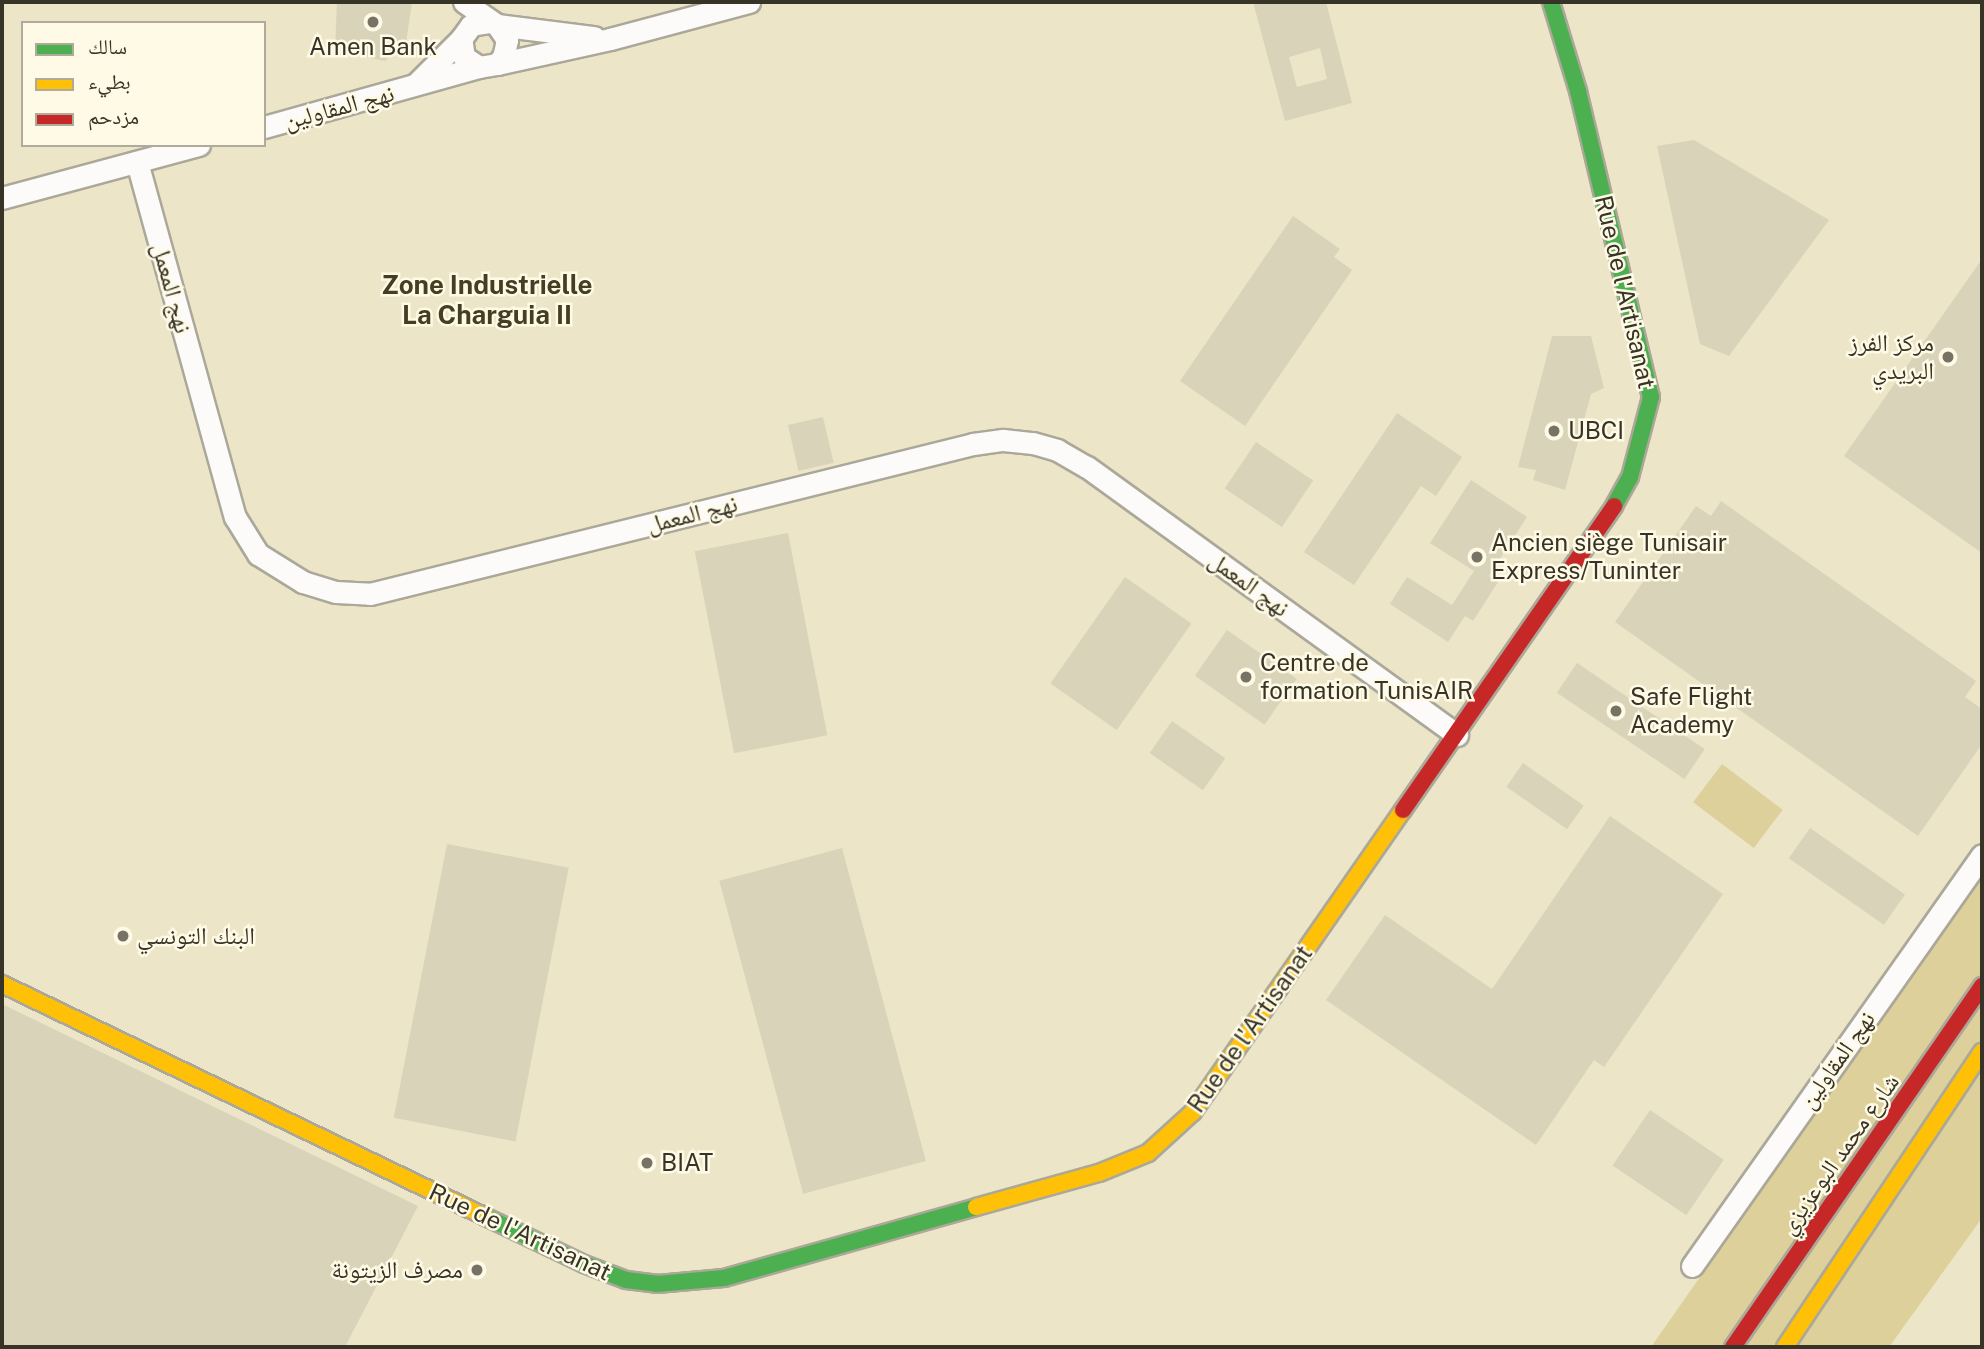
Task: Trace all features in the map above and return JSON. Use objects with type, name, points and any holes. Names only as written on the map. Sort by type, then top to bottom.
[{"type":"main road","name":"Rue de l'Artisanat","points":[[2,984],[11,993],[584,1264],[626,1280],[657,1284],[724,1278],[1099,1172],[1148,1153],[1194,1112],[1612,510],[1630,477],[1644,433],[1651,397],[1578,91],[1551,2]]},
{"type":"main road","name":"شارع محمد البوعزيزي","points":[[1733,1347],[1982,986]]},
{"type":"main road","points":[[1785,1347],[1982,1052]]},
{"type":"street","points":[[453,2],[463,35],[464,57],[488,66],[507,49],[503,32],[464,2]]},
{"type":"street","name":"نهج المقاولين","points":[[266,126],[488,66],[610,39],[749,2]]},
{"type":"street","points":[[463,35],[471,25],[493,23]]},
{"type":"street","name":"نهج المقاولين","points":[[493,23],[610,39]]},
{"type":"street","name":"نهج المقاولين","points":[[414,86],[463,35]]},
{"type":"street","points":[[2,198],[192,147]]},
{"type":"street","name":"نهج المعمل","points":[[137,162],[235,517],[258,554],[303,582],[336,592],[370,594],[973,444],[1003,440],[1033,443],[1056,450],[1087,467],[1457,734]]},
{"type":"street","name":"نهج المقاولين","points":[[1692,1266],[1982,855]]},
{"type":"shaded area","points":[[2,2],[1982,2],[1982,874],[1651,1347],[2,1347]]},
{"type":"shaded area","points":[[1722,764],[1783,810],[1754,848],[1693,802]]},
{"type":"shaded area","points":[[1982,874],[1982,1218],[1889,1347],[1651,1347]]},
{"type":"shaded area","points":[[1982,1109],[1982,1347],[1815,1347]]},
{"type":"building","name":"Amen Bank","points":[[337,2],[412,2],[406,43],[385,61],[335,51]]},
{"type":"building","points":[[1253,2],[1326,2],[1352,103],[1285,121]],"holes":[[[1320,48],[1327,79],[1297,87],[1289,57]]]},
{"type":"building","points":[[1694,140],[1829,220],[1729,356],[1700,344],[1657,146]]},
{"type":"building","points":[[1293,216],[1340,249],[1334,257],[1352,270],[1245,426],[1180,381]]},
{"type":"building","name":"مركز الفرز البريدي","points":[[1982,259],[1982,553],[1844,456]]},
{"type":"building","name":"UBCI","points":[[1552,336],[1591,336],[1604,388],[1591,394],[1565,490],[1533,480],[1536,470],[1518,467]]},
{"type":"building","points":[[1397,413],[1462,457],[1436,496],[1421,486],[1354,585],[1304,552]]},
{"type":"building","points":[[823,417],[834,463],[798,471],[788,425]]},
{"type":"building","points":[[1256,442],[1313,481],[1282,527],[1225,488]]},
{"type":"building","name":"Ancien siège Tunisair Express/Tuninter","points":[[1471,480],[1527,517],[1489,576],[1498,582],[1473,621],[1465,616],[1448,642],[1390,604],[1407,577],[1452,605],[1474,571],[1430,543]]},
{"type":"building","points":[[1721,501],[1976,681],[1965,697],[1982,709],[1982,744],[1918,836],[1615,622],[1696,506],[1711,516]]},
{"type":"building","points":[[788,533],[827,735],[734,753],[695,551]]},
{"type":"building","points":[[1125,577],[1191,623],[1117,730],[1050,683]]},
{"type":"building","name":"Centre de formation TunisAIR","points":[[1227,630],[1297,679],[1265,725],[1195,676]]},
{"type":"building","points":[[1577,663],[1705,749],[1685,779],[1557,693]]},
{"type":"building","points":[[1172,721],[1225,758],[1203,790],[1150,753]]},
{"type":"building","points":[[1523,763],[1584,805],[1567,829],[1506,787]]},
{"type":"building","points":[[1610,816],[1723,894],[1604,1067],[1594,1060],[1536,1145],[1326,1000],[1385,915],[1492,989]]},
{"type":"building","points":[[1810,828],[1905,895],[1884,925],[1789,858]]},
{"type":"building","points":[[447,844],[569,868],[515,1142],[394,1118]]},
{"type":"building","points":[[842,848],[926,1161],[803,1194],[719,881]]},
{"type":"building","points":[[2,1004],[418,1206],[345,1347],[2,1347]]},
{"type":"building","points":[[1650,1110],[1724,1160],[1686,1215],[1613,1166]]},
{"type":"traffic: fast","points":[[1551,2],[1578,91],[1651,397],[1630,477],[1614,506]]},
{"type":"traffic: fast","points":[[486,1217],[584,1264],[626,1280],[657,1284],[724,1278],[976,1207]]},
{"type":"traffic: slow","points":[[976,1207],[1099,1173],[1148,1153],[1193,1112],[1403,810]]},
{"type":"traffic: slow","points":[[2,984],[486,1217]]},
{"type":"traffic: slow","points":[[1785,1347],[1982,1052]]},
{"type":"traffic: jam","points":[[1403,810],[1614,506]]},
{"type":"traffic: jam","points":[[1733,1347],[1982,986]]},
{"type":"place","name":"Amen Bank","points":[[373,22]]},
{"type":"place","name":"مركز الفرز البريدي","points":[[1948,357]]},
{"type":"place","name":"UBCI","points":[[1554,431]]},
{"type":"place","name":"Ancien siège Tunisair Express/Tuninter","points":[[1477,557]]},
{"type":"place","name":"Centre de formation TunisAIR","points":[[1246,677]]},
{"type":"place","name":"Safe Flight Academy","points":[[1616,711]]},
{"type":"place","name":"البنك التونسي","points":[[123,936]]},
{"type":"place","name":"BIAT","points":[[647,1163]]},
{"type":"place","name":"مصرف الزيتونة","points":[[477,1270]]},
{"type":"district","name":"Zone Industrielle La Charguia II","points":[[487,300]]}]
